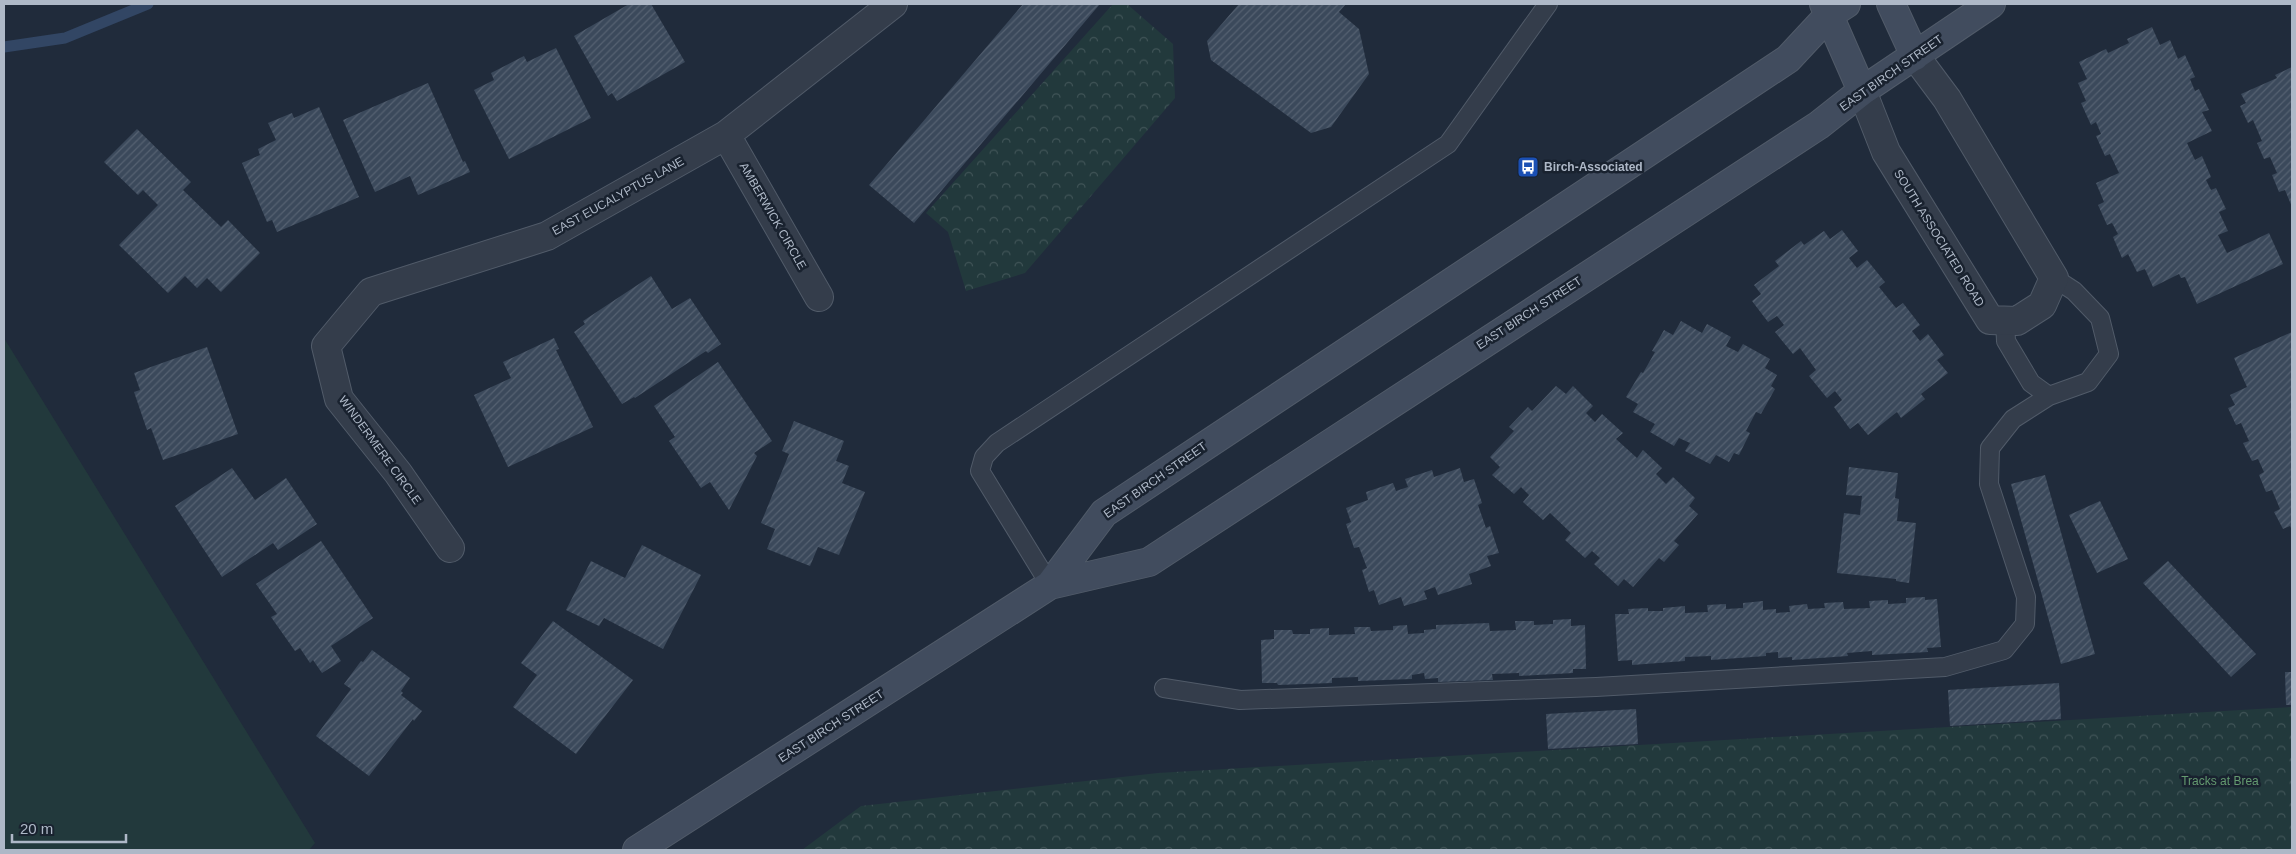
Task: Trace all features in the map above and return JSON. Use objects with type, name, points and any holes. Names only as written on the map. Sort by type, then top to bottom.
[{"type":"street","name":"EAST EUCALYPTUS LANE","points":[[326,346],[371,292],[547,236],[726,135],[893,4]]},
{"type":"street","points":[[1891,4],[1915,56],[1947,99],[2054,278],[2042,305],[2016,321],[2005,320]]},
{"type":"street","name":"EAST BIRCH STREET","points":[[637,850],[1050,585],[1149,562],[1819,125],[1862,91],[1990,4]]},
{"type":"street","name":"EAST BIRCH STREET","points":[[1050,585],[1104,513],[1788,59],[1833,8]]},
{"type":"street","name":"SOUTH ASSOCIATED ROAD","points":[[1833,8],[1886,152],[1990,320],[2005,320]]},
{"type":"street","name":"AMBERWICK CIRCLE","points":[[726,135],[820,297]]},
{"type":"street","name":"WINDERMERE CIRCLE","points":[[326,346],[339,399],[398,473],[450,548]]},
{"type":"lane","points":[[1050,585],[980,472],[984,457],[997,443],[1448,144],[1548,4]]},
{"type":"lane","points":[[1164,688],[1240,700],[1596,687],[1945,667],[2004,650],[2025,624],[2026,597],[1989,484],[1990,448],[2013,419],[2049,396],[2088,382],[2109,354],[2100,318],[2074,291],[2054,278]]},
{"type":"lane","points":[[2005,320],[2006,341],[2031,383],[2049,396]]},
{"type":"green space","points":[[1113,4],[1127,4],[1173,44],[1175,98],[1025,273],[966,291],[948,232],[926,213]]},
{"type":"green space","points":[[4,338],[315,843],[309,850],[4,850]]},
{"type":"green space","name":"Tracks at Brea","points":[[2292,707],[2292,850],[802,850],[861,806],[1158,773]]},
{"type":"building","points":[[629,4],[651,4],[685,62],[617,101],[612,93],[608,96],[574,36]]},
{"type":"building","points":[[1023,4],[1100,4],[914,223],[869,185]]},
{"type":"building","points":[[1239,4],[1346,4],[1339,12],[1359,29],[1369,74],[1331,127],[1311,133],[1211,60],[1207,41]]},
{"type":"building","points":[[2152,27],[2160,45],[2170,40],[2178,59],[2185,55],[2195,77],[2190,79],[2195,91],[2199,89],[2209,110],[2202,112],[2212,131],[2187,143],[2195,160],[2202,156],[2211,177],[2206,180],[2211,190],[2216,188],[2226,209],[2219,212],[2228,231],[2218,235],[2227,253],[2269,233],[2283,264],[2197,304],[2185,277],[2181,278],[2179,274],[2153,287],[2145,269],[2137,272],[2128,254],[2122,258],[2113,237],[2118,234],[2112,223],[2107,225],[2098,205],[2104,202],[2096,183],[2119,173],[2110,154],[2105,156],[2096,136],[2101,134],[2096,122],[2091,125],[2081,103],[2086,101],[2078,83],[2087,79],[2079,62],[2106,49],[2108,53],[2129,43],[2127,39]]},
{"type":"building","points":[[556,48],[591,118],[509,159],[474,90],[494,80],[491,73],[524,56],[527,62]]},
{"type":"building","points":[[2292,67],[2292,207],[2285,190],[2279,192],[2272,175],[2277,173],[2270,157],[2264,159],[2257,143],[2262,141],[2253,120],[2248,123],[2240,106],[2246,103],[2241,94],[2277,78],[2275,75]]},
{"type":"building","points":[[428,83],[463,162],[465,161],[470,172],[418,195],[410,176],[375,192],[343,120]]},
{"type":"building","points":[[319,107],[359,197],[277,232],[272,220],[267,222],[242,163],[260,155],[258,149],[276,140],[268,123],[292,113],[294,118]]},
{"type":"building","points":[[137,129],[191,182],[183,190],[221,227],[228,220],[260,253],[221,292],[207,278],[197,288],[185,276],[168,293],[119,245],[158,205],[143,190],[138,195],[104,162]]},
{"type":"building","points":[[1842,230],[1858,251],[1849,258],[1857,268],[1867,260],[1885,282],[1879,287],[1896,308],[1903,303],[1920,325],[1912,331],[1920,341],[1928,334],[1944,355],[1937,360],[1948,373],[1921,394],[1925,399],[1901,418],[1897,412],[1868,435],[1858,423],[1850,429],[1834,407],[1842,400],[1835,391],[1827,398],[1809,376],[1816,370],[1800,348],[1793,354],[1775,332],[1784,325],[1777,316],[1768,322],[1752,301],[1761,294],[1754,285],[1779,266],[1775,261],[1801,241],[1804,245],[1824,231],[1830,239]]},
{"type":"building","points":[[651,276],[672,309],[690,298],[721,344],[708,353],[706,351],[635,398],[622,404],[574,332],[585,324],[583,321]]},
{"type":"building","points":[[1681,321],[1702,333],[1707,324],[1731,337],[1726,346],[1738,352],[1743,344],[1770,359],[1765,368],[1777,375],[1771,386],[1775,389],[1761,414],[1756,412],[1746,431],[1750,433],[1739,455],[1734,453],[1729,462],[1716,455],[1710,464],[1685,451],[1690,443],[1679,438],[1674,446],[1650,432],[1655,424],[1633,412],[1638,404],[1626,397],[1655,352],[1652,351],[1664,330],[1673,335]]},
{"type":"building","points":[[2292,332],[2292,530],[2290,526],[2283,529],[2274,512],[2280,509],[2272,490],[2266,492],[2259,475],[2264,472],[2258,459],[2252,461],[2243,443],[2249,441],[2241,423],[2236,425],[2228,408],[2235,405],[2230,395],[2247,387],[2234,358]]},
{"type":"building","points":[[554,338],[559,349],[556,350],[593,427],[508,467],[474,395],[511,378],[503,362]]},
{"type":"building","points":[[207,347],[238,434],[163,460],[151,428],[147,430],[134,392],[140,390],[134,373]]},
{"type":"building","points":[[718,362],[772,441],[754,453],[757,456],[729,510],[710,482],[701,488],[669,441],[675,437],[654,406]]},
{"type":"building","points":[[1556,386],[1566,394],[1573,386],[1593,406],[1586,413],[1595,422],[1602,414],[1623,433],[1616,439],[1637,458],[1643,450],[1662,468],[1656,474],[1666,484],[1673,477],[1695,498],[1689,506],[1698,514],[1674,541],[1679,545],[1664,562],[1659,558],[1633,587],[1624,579],[1618,586],[1594,564],[1600,558],[1592,551],[1585,558],[1565,540],[1571,533],[1550,513],[1543,520],[1523,502],[1529,495],[1521,487],[1514,494],[1492,475],[1500,467],[1490,457],[1514,431],[1509,427],[1528,407],[1532,411]]},
{"type":"building","points":[[794,421],[844,441],[836,461],[849,466],[842,483],[865,492],[839,555],[818,547],[810,566],[767,549],[775,529],[761,523],[789,454],[782,451]]},
{"type":"building","points":[[1849,467],[1898,473],[1895,498],[1899,499],[1897,521],[1916,523],[1909,583],[1896,581],[1896,579],[1837,573],[1844,513],[1860,515],[1862,496],[1846,495]]},
{"type":"building","points":[[232,468],[255,500],[286,478],[317,524],[278,550],[273,543],[222,577],[175,506]]},
{"type":"building","points":[[1460,468],[1464,482],[1474,479],[1482,503],[1478,505],[1486,528],[1490,526],[1499,553],[1487,556],[1491,566],[1469,574],[1472,584],[1438,595],[1435,587],[1424,591],[1427,599],[1404,606],[1401,597],[1379,605],[1374,590],[1369,592],[1362,570],[1367,568],[1359,547],[1354,548],[1346,524],[1351,522],[1346,508],[1368,500],[1366,492],[1393,483],[1396,491],[1408,487],[1405,479],[1432,470],[1434,477]]},
{"type":"building","points":[[2045,475],[2095,654],[2061,664],[2011,484]]},
{"type":"building","points":[[2100,501],[2128,559],[2097,573],[2069,515]]},
{"type":"building","points":[[321,541],[373,618],[331,646],[341,661],[322,673],[313,660],[310,663],[300,648],[295,651],[271,617],[277,614],[256,584]]},
{"type":"building","points":[[642,545],[701,575],[663,649],[604,618],[599,626],[566,610],[591,561],[625,578]]},
{"type":"building","points":[[2168,561],[2256,654],[2231,677],[2143,583]]},
{"type":"building","points":[[1925,597],[1925,600],[1937,599],[1941,647],[1927,648],[1928,652],[1872,655],[1872,651],[1847,653],[1848,656],[1792,660],[1792,657],[1778,658],[1778,652],[1766,653],[1766,656],[1711,660],[1711,656],[1685,657],[1685,661],[1632,665],[1632,660],[1618,661],[1615,614],[1629,614],[1628,609],[1648,608],[1648,611],[1663,611],[1663,608],[1685,606],[1685,613],[1708,612],[1707,605],[1726,604],[1726,609],[1743,608],[1743,603],[1763,601],[1763,610],[1776,609],[1776,613],[1790,612],[1789,606],[1807,604],[1808,609],[1825,608],[1824,603],[1843,602],[1844,609],[1870,608],[1869,601],[1888,600],[1888,604],[1906,603],[1906,598]]},
{"type":"building","points":[[1571,619],[1571,626],[1585,625],[1586,669],[1573,669],[1573,673],[1519,676],[1519,673],[1492,674],[1493,680],[1438,682],[1438,678],[1425,679],[1424,673],[1412,675],[1412,679],[1358,681],[1358,677],[1332,678],[1332,683],[1278,685],[1277,683],[1262,683],[1261,640],[1274,639],[1274,630],[1292,630],[1293,634],[1310,634],[1310,629],[1329,628],[1329,635],[1355,634],[1354,627],[1370,627],[1371,631],[1393,630],[1393,626],[1407,625],[1408,634],[1424,633],[1424,630],[1436,629],[1436,625],[1489,623],[1490,631],[1516,630],[1515,621],[1534,621],[1534,625],[1553,624],[1553,620]]},
{"type":"building","points":[[553,621],[633,680],[576,754],[513,707],[537,675],[521,663]]},
{"type":"building","points":[[372,650],[410,678],[401,691],[403,693],[401,695],[422,711],[414,721],[413,719],[369,776],[316,736],[351,689],[344,684]]},
{"type":"building","points":[[2285,672],[2292,672],[2292,705],[2286,705]]},
{"type":"building","points":[[2059,683],[2061,719],[1950,726],[1948,690]]},
{"type":"building","points":[[1636,709],[1638,744],[1548,749],[1546,714]]},
{"type":"waterway","points":[[4,47],[65,38],[148,4]]},
{"type":"place","name":"Birch-Associated","points":[[1528,167]]}]
